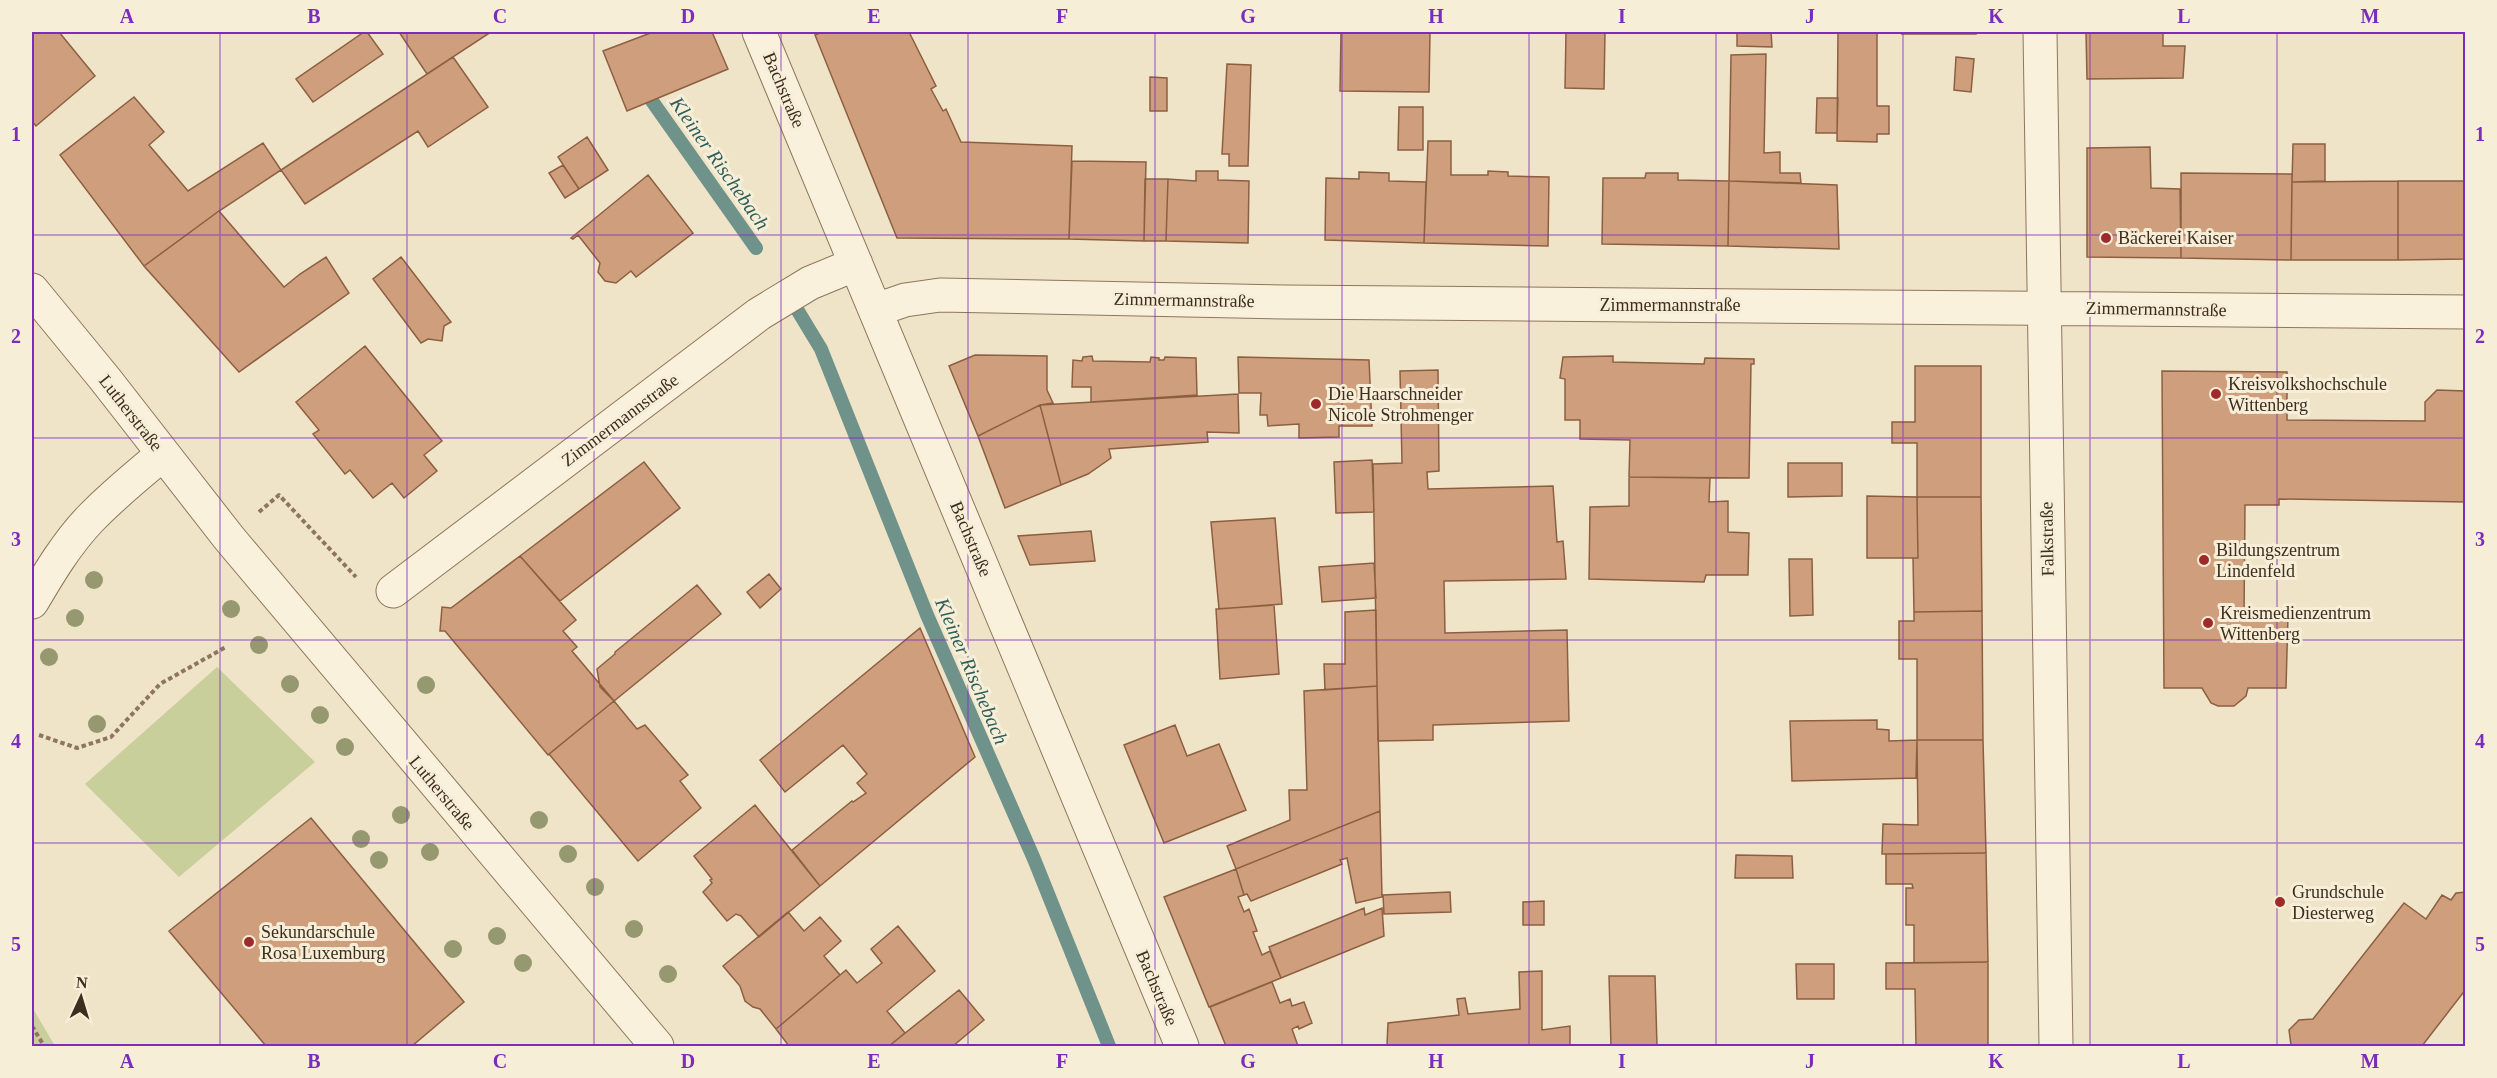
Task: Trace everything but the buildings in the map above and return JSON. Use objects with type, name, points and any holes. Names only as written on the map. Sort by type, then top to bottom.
[{"type":"street","name":"Bachstraße","points":[[759,32],[1182,1047]]},
{"type":"street","name":"Falkstraße","points":[[2040,32],[2056,1047]]},
{"type":"street","name":"Zimmermannstraße","points":[[393,591],[759,314],[810,284],[856,264]]},
{"type":"street","name":"Lutherstraße","points":[[32,290],[105,379],[229,538],[657,1047]]},
{"type":"street","name":"Zimmermannstraße","points":[[876,310],[906,300],[940,295],[1285,302],[2466,312]]},
{"type":"street","points":[[32,602],[70,542],[89,520],[121,488],[163,454]]},
{"type":"path","points":[[229,538],[279,495],[379,601],[393,591]]},
{"type":"path","points":[[39,735],[77,748],[111,737],[160,684],[226,647]]},
{"type":"path","points":[[32,1026],[44,1047]]},
{"type":"green space","points":[[217,667],[315,762],[179,877],[85,784]]},
{"type":"green space","points":[[32,1007],[55,1046],[32,1046]]},
{"type":"waterway","name":"Kleiner Rischebach","points":[[652,101],[756,248]]},
{"type":"waterway","name":"Kleiner Rischebach","points":[[798,311],[821,349],[927,615],[1034,859],[1109,1046]]},
{"type":"place","name":"Bäckerei Kaiser","points":[[2106,238]]},
{"type":"place","name":"Kreisvolkshochschule Wittenberg","points":[[2216,394]]},
{"type":"place","name":"Die Haarschneider Nicole Strohmenger","points":[[1316,404]]},
{"type":"place","name":"Bildungszentrum Lindenfeld","points":[[2204,560]]},
{"type":"place","name":"Kreismedienzentrum Wittenberg","points":[[2208,623]]},
{"type":"place","name":"Grundschule Diesterweg","points":[[2280,902]]},
{"type":"place","name":"Sekundarschule Rosa Luxemburg","points":[[249,942]]}]
